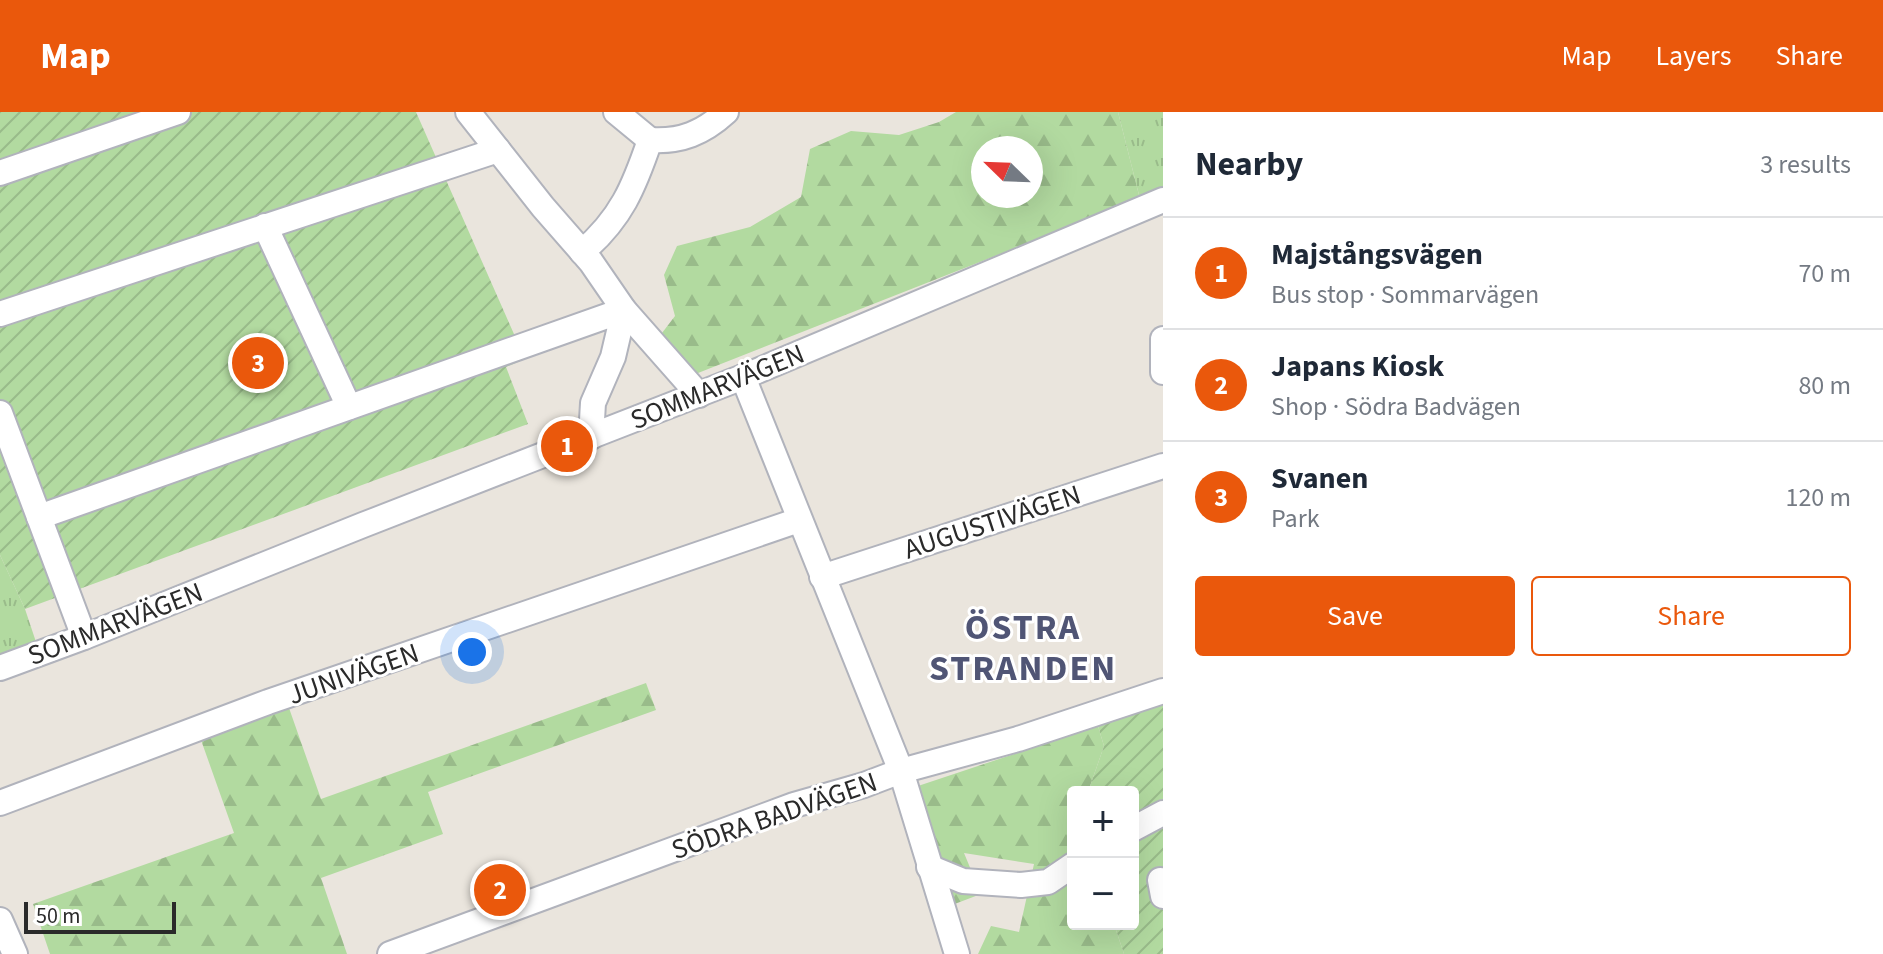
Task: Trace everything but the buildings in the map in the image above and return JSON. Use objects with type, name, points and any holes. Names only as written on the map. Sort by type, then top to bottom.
[{"type":"street","points":[[0,173],[178,112]]},
{"type":"street","points":[[468,112],[582,252],[624,310],[699,395]]},
{"type":"street","points":[[616,112],[650,140],[678,140],[700,132],[726,112]]},
{"type":"street","points":[[582,252],[604,233],[620,212],[635,183],[650,140]]},
{"type":"street","points":[[0,314],[498,150]]},
{"type":"street","name":"SOMMARVÄGEN","points":[[0,668],[699,395],[1163,200]]},
{"type":"street","points":[[265,226],[349,407]]},
{"type":"street","points":[[39,517],[624,310]]},
{"type":"street","points":[[591,437],[593,403],[613,357],[624,310]]},
{"type":"street","points":[[1163,339],[1163,372]]},
{"type":"street","points":[[743,377],[901,771],[957,954]]},
{"type":"street","points":[[0,413],[84,637]]},
{"type":"street","name":"AUGUSTIVÄGEN","points":[[822,577],[1163,466]]},
{"type":"street","name":"JUNIVÄGEN","points":[[0,803],[268,702],[799,520]]},
{"type":"street","name":"SÖDRA BADVÄGEN","points":[[390,954],[794,805],[1018,739],[1163,691]]},
{"type":"street","points":[[1139,826],[1163,813]]},
{"type":"street","points":[[929,867],[963,881],[1021,885],[1048,882],[1067,869]]},
{"type":"street","points":[[0,920],[15,954]]},
{"type":"green space","points":[[0,112],[416,112],[525,359],[506,367],[528,424],[25,609],[0,555]]},
{"type":"green space","points":[[956,112],[1118,112],[1140,199],[693,375],[662,333],[675,316],[664,275],[677,246],[750,227],[801,197],[810,149],[851,131],[899,135],[939,122]]},
{"type":"green space","points":[[1118,112],[1163,112],[1163,189],[1140,199]]},
{"type":"green space","points":[[0,555],[25,609],[37,645],[0,659]]},
{"type":"green space","points":[[646,683],[656,710],[428,792],[443,834],[321,878],[347,954],[50,954],[33,904],[234,833],[201,740],[289,708],[321,799]]},
{"type":"green space","points":[[1163,705],[1163,954],[1124,954],[1116,930],[1139,930],[1139,786],[1090,786],[1104,746],[1098,726]]},
{"type":"green space","points":[[1098,726],[1104,746],[1090,786],[1067,786],[1067,930],[1116,930],[1124,954],[978,954],[991,926],[1019,932],[1034,864],[964,853],[981,894],[952,905],[915,787]]},
{"type":"place","name":"Svanen","points":[[258,363]]},
{"type":"place","name":"Majstångsvägen","points":[[567,446]]},
{"type":"place","name":"Japans Kiosk","points":[[500,890]]},
{"type":"district","name":"ÖSTRA STRANDEN","points":[[1023,646]]}]
